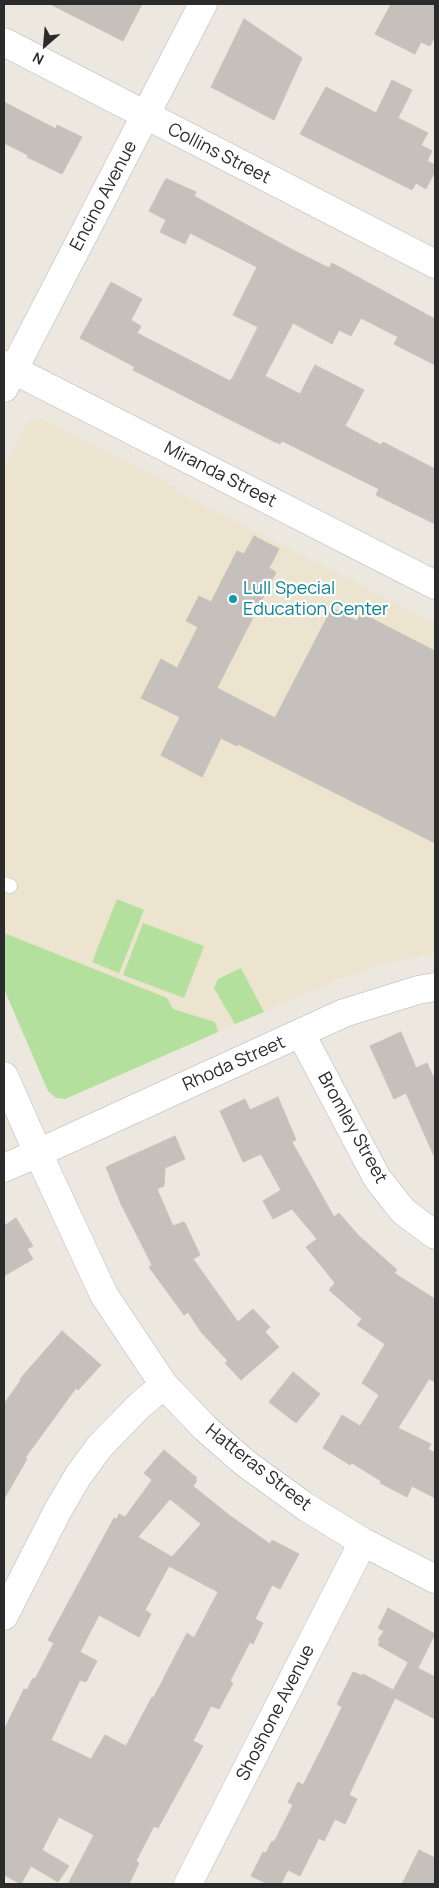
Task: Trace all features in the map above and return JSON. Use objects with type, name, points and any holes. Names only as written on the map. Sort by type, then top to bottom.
[{"type":"street","name":"Encino Avenue","points":[[7,374],[146,116],[203,4]]},
{"type":"street","name":"Collins Street","points":[[4,42],[435,264]]},
{"type":"street","name":"Miranda Street","points":[[7,374],[435,585]]},
{"type":"street","name":"Rhoda Street","points":[[38,1153],[344,1013],[418,990],[435,987]]},
{"type":"street","name":"Bromley Street","points":[[300,1034],[377,1178],[403,1211],[435,1235]]},
{"type":"street","points":[[4,1076],[38,1153],[4,1168]]},
{"type":"street","name":"Hatteras Street","points":[[38,1153],[104,1295],[164,1385],[205,1428],[245,1463],[306,1507],[363,1542],[435,1579]]},
{"type":"street","points":[[4,1616],[58,1510],[78,1476],[100,1446],[138,1406],[164,1385]]},
{"type":"street","name":"Shoshone Avenue","points":[[188,1884],[363,1542]]},
{"type":"shaded area","points":[[37,419],[47,421],[176,487],[175,491],[435,623],[435,953],[378,965],[342,978],[65,1099],[56,1098],[48,1091],[4,989],[4,468],[25,426],[30,421]]},
{"type":"green space","points":[[117,899],[144,910],[119,973],[92,962]]},
{"type":"green space","points":[[143,923],[204,946],[184,998],[123,975]]},
{"type":"green space","points":[[4,933],[167,998],[173,1009],[215,1022],[218,1032],[65,1099],[56,1098],[48,1091],[4,989]]},
{"type":"green space","points":[[241,968],[264,1012],[235,1024],[214,988],[218,979]]},
{"type":"building","points":[[50,4],[142,4],[123,41]]},
{"type":"building","points":[[391,4],[435,4],[435,36],[430,46],[421,42],[415,54],[375,34]]},
{"type":"building","points":[[244,19],[302,58],[274,120],[211,87]]},
{"type":"building","points":[[392,80],[412,90],[398,118],[428,133],[421,145],[432,151],[427,161],[435,165],[435,171],[426,189],[416,183],[412,190],[300,134],[326,87],[376,113]]},
{"type":"building","points":[[4,102],[56,129],[57,125],[82,137],[62,174],[27,157],[28,155],[4,143]]},
{"type":"building","points":[[167,179],[196,192],[194,196],[293,250],[329,268],[332,263],[435,319],[435,365],[394,344],[398,337],[361,318],[351,336],[339,330],[332,344],[293,323],[265,376],[300,394],[315,365],[364,390],[345,426],[381,445],[383,442],[435,469],[435,524],[376,495],[379,489],[282,441],[280,444],[275,442],[221,415],[133,370],[135,367],[80,338],[111,282],[142,299],[131,320],[141,326],[137,333],[230,381],[233,377],[258,327],[233,315],[257,267],[190,233],[185,244],[160,232],[166,220],[149,211]]},
{"type":"building","points":[[254,536],[279,549],[269,568],[276,572],[217,688],[275,718],[332,608],[357,621],[361,613],[435,651],[435,843],[238,744],[237,746],[221,738],[202,777],[161,755],[180,717],[141,698],[161,659],[177,668],[198,627],[186,621],[199,596],[211,602],[237,551],[244,554]]},
{"type":"building","points":[[401,1032],[416,1068],[427,1063],[435,1080],[435,1158],[406,1093],[394,1099],[370,1046]]},
{"type":"building","points":[[278,1097],[296,1140],[292,1142],[334,1217],[339,1213],[358,1235],[397,1270],[394,1273],[435,1299],[435,1382],[429,1379],[398,1428],[431,1444],[428,1449],[435,1453],[435,1498],[412,1486],[407,1497],[380,1483],[381,1481],[352,1463],[350,1465],[323,1448],[342,1415],[360,1426],[379,1395],[362,1383],[385,1344],[357,1325],[362,1319],[329,1290],[335,1283],[306,1247],[317,1239],[292,1209],[273,1219],[263,1201],[281,1190],[261,1154],[243,1162],[220,1111],[245,1099],[250,1110]]},
{"type":"building","points":[[175,1136],[185,1159],[165,1168],[164,1186],[157,1189],[173,1226],[185,1223],[200,1255],[193,1259],[238,1322],[253,1309],[270,1327],[265,1332],[279,1347],[241,1380],[225,1363],[228,1361],[201,1332],[188,1312],[184,1315],[149,1267],[152,1265],[121,1204],[106,1167]]},
{"type":"building","points":[[16,1218],[33,1246],[27,1249],[33,1259],[4,1276],[4,1226]]},
{"type":"building","points":[[62,1331],[101,1365],[78,1390],[76,1388],[25,1458],[27,1459],[4,1499],[4,1404],[20,1379]]},
{"type":"building","points":[[293,1372],[320,1394],[296,1423],[269,1402]]},
{"type":"building","points":[[164,1450],[197,1478],[193,1486],[229,1515],[270,1544],[272,1540],[299,1554],[280,1589],[272,1585],[255,1619],[263,1623],[253,1644],[250,1642],[230,1681],[233,1683],[219,1709],[211,1706],[193,1741],[203,1746],[158,1828],[154,1826],[136,1861],[139,1863],[129,1884],[68,1884],[94,1835],[59,1817],[42,1850],[69,1866],[58,1882],[31,1866],[21,1884],[4,1875],[4,1730],[24,1689],[27,1690],[33,1678],[35,1679],[54,1643],[48,1640],[114,1518],[117,1519],[119,1514],[125,1517],[152,1480],[144,1473]],"holes":[[[170,1499],[201,1524],[172,1557],[138,1537]],[[169,1566],[218,1592],[194,1638],[187,1633],[126,1746],[105,1735],[91,1759],[51,1740],[80,1680],[86,1682],[97,1661],[80,1652],[99,1615],[139,1637],[151,1614],[145,1610]]]},
{"type":"building","points":[[388,1608],[435,1634],[418,1668],[378,1645],[380,1641],[378,1640],[384,1631],[378,1628]]},
{"type":"building","points":[[408,1663],[435,1677],[435,1719],[395,1698],[349,1795],[357,1799],[345,1824],[335,1819],[324,1841],[319,1838],[300,1876],[288,1870],[281,1884],[268,1884],[251,1876],[263,1852],[266,1853],[272,1841],[274,1842],[293,1805],[288,1802],[298,1782],[303,1785],[324,1744],[342,1707],[337,1704],[353,1672],[363,1676],[363,1674],[393,1690]]},
{"type":"building","points":[[419,1850],[435,1858],[435,1884],[402,1884]]},
{"type":"place","name":"Lull Special Education Center","points":[[233,599]]}]
